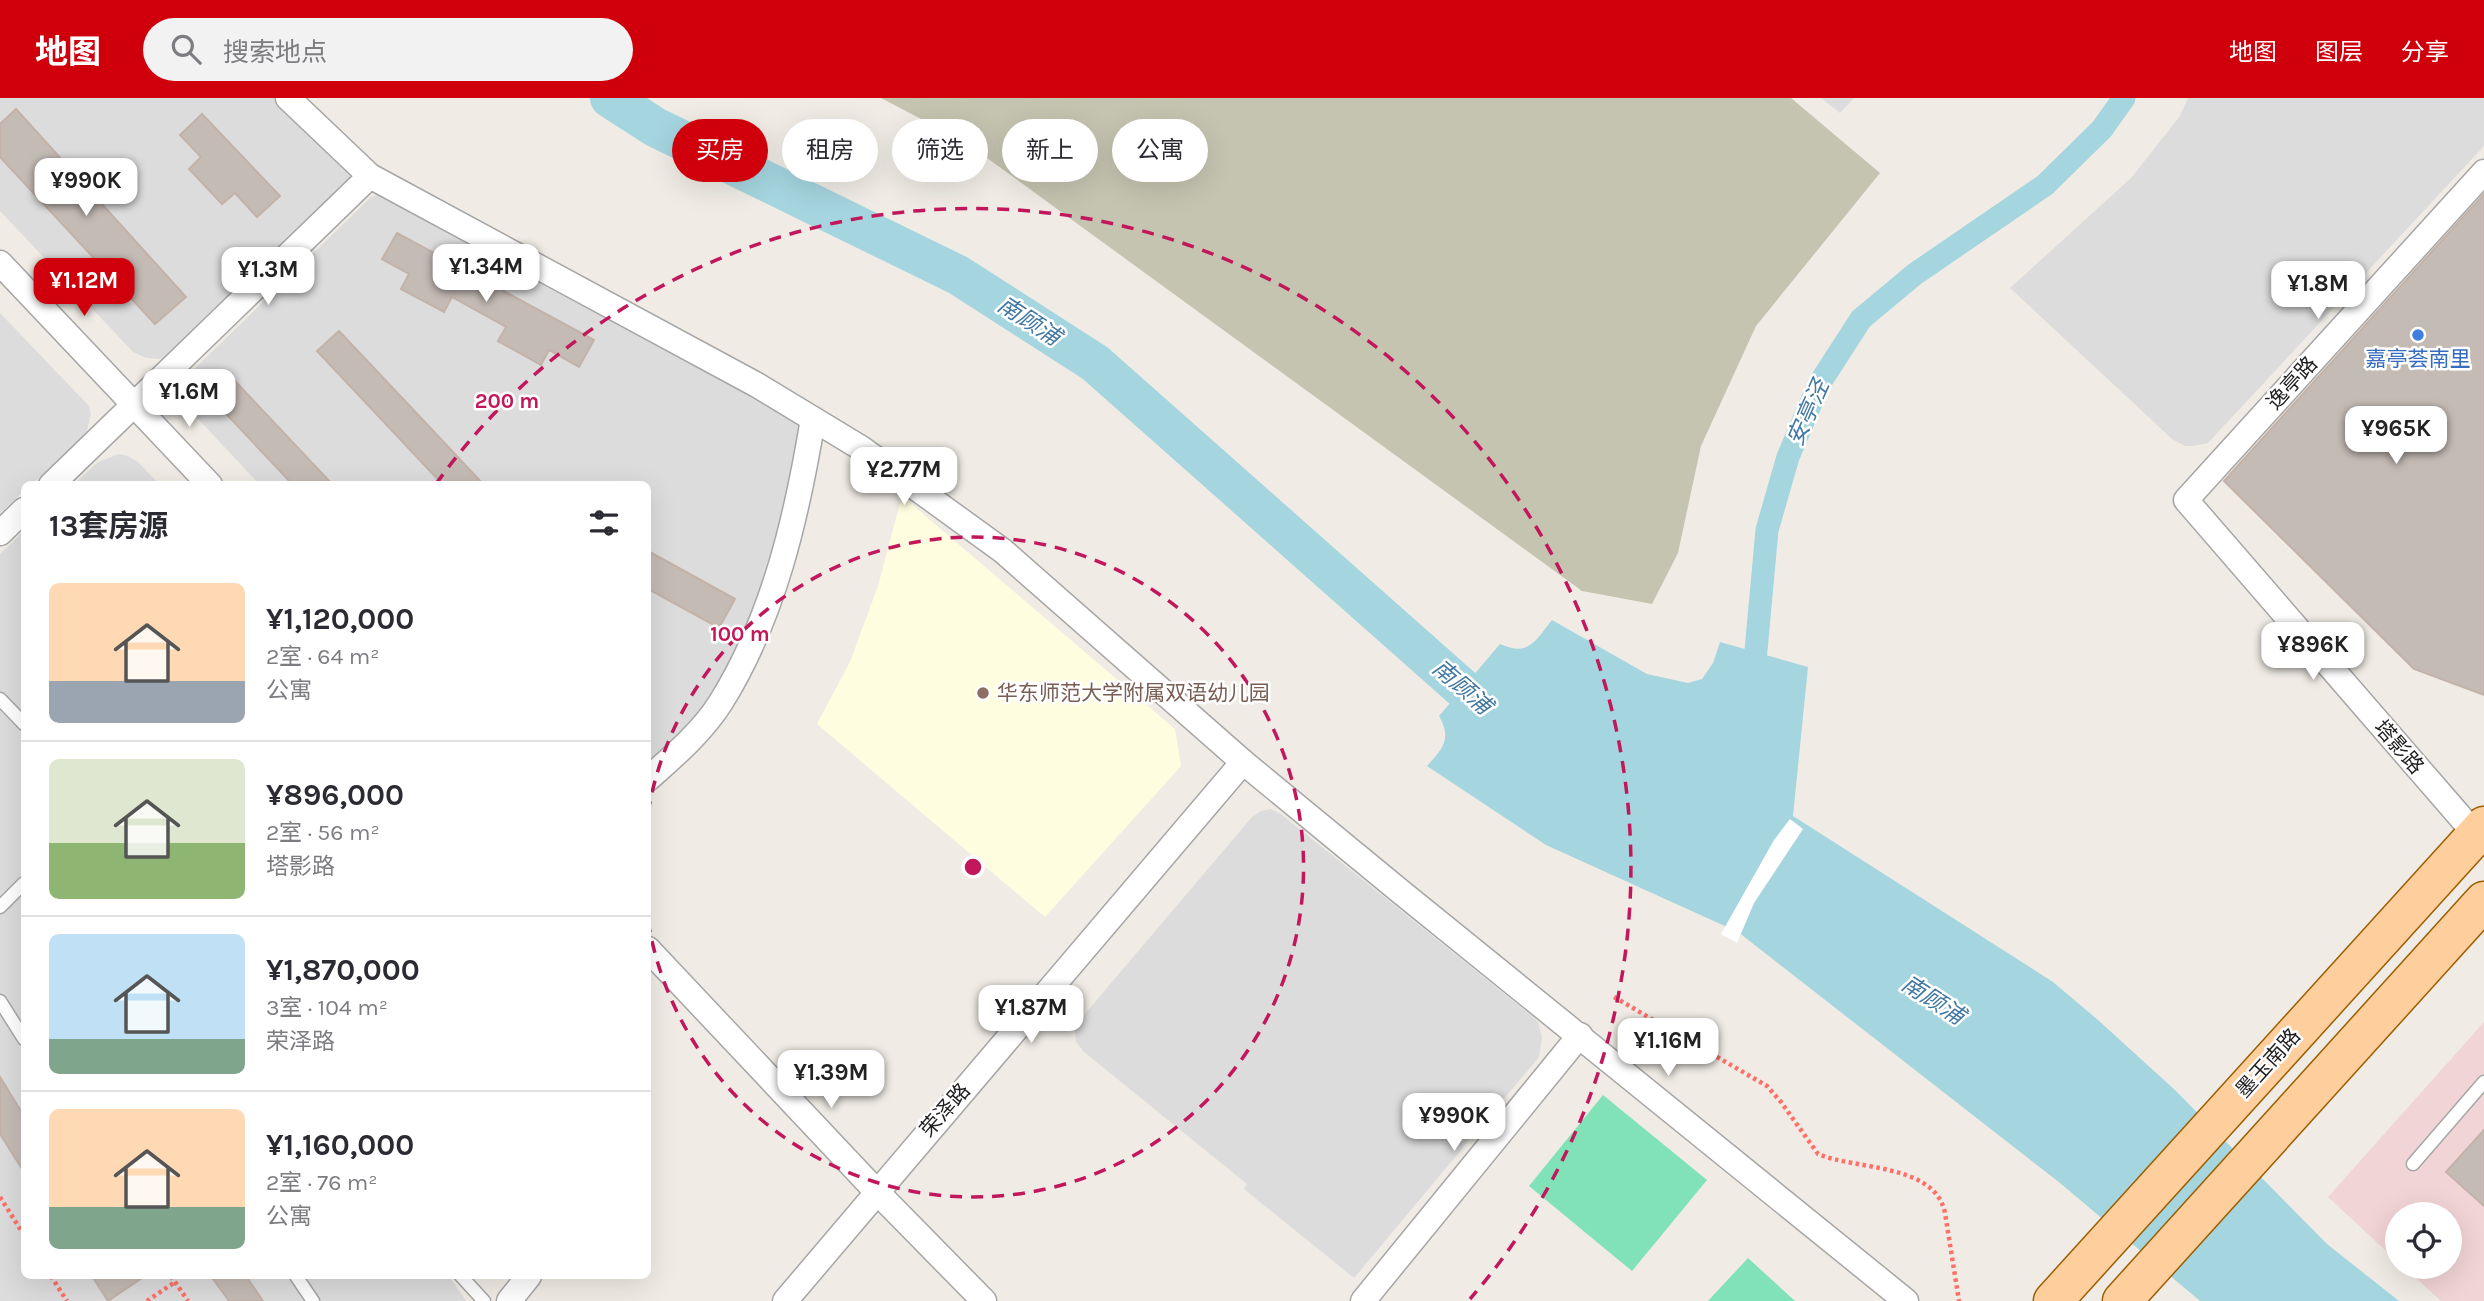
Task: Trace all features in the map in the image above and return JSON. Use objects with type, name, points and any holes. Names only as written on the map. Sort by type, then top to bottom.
[{"type":"main road","name":"墨玉南路","points":[[2053,1301],[2480,830]]},
{"type":"main road","points":[[2127,1296],[2484,901]]},
{"type":"street","points":[[288,98],[370,176],[745,378],[861,448],[1003,551],[1243,762],[1906,1301]]},
{"type":"street","name":"逸亭路","points":[[2186,500],[2484,172]]},
{"type":"street","points":[[55,481],[370,176]]},
{"type":"street","points":[[0,263],[206,481]]},
{"type":"street","points":[[651,776],[720,704],[745,657],[778,576],[802,485],[813,419]]},
{"type":"street","name":"塔影路","points":[[2186,500],[2480,830]]},
{"type":"street","points":[[0,533],[21,513]]},
{"type":"street","name":"荣泽路","points":[[785,1301],[1243,762]]},
{"type":"street","points":[[651,952],[876,1191],[984,1301]]},
{"type":"street","points":[[1363,1301],[1580,1035]]},
{"type":"street","points":[[509,1301],[527,1279]]},
{"type":"lane","points":[[0,699],[21,721]]},
{"type":"lane","points":[[0,907],[21,886]]},
{"type":"lane","points":[[0,1001],[21,1034]]},
{"type":"lane","points":[[2413,1164],[2484,1082]]},
{"type":"lane","points":[[298,1279],[313,1301]]},
{"type":"lane","points":[[464,1279],[484,1301]]},
{"type":"path","points":[[1614,997],[1767,1086],[1782,1102],[1818,1154],[1912,1176],[1938,1197],[1943,1203],[1959,1301]]},
{"type":"path","points":[[0,1197],[21,1230]]},
{"type":"path","points":[[53,1279],[67,1301]]},
{"type":"path","points":[[174,1279],[188,1301]]},
{"type":"path","points":[[147,1301],[175,1282]]},
{"type":"shaded area","points":[[0,98],[280,98],[351,174],[349,183],[170,356],[160,359],[146,358],[133,352],[0,211]]},
{"type":"shaded area","points":[[881,98],[1791,98],[1880,173],[1756,326],[1701,446],[1678,553],[1652,604],[1582,591],[1020,182],[1098,182],[1098,119],[1002,119],[1002,169],[988,159],[988,119],[921,119]]},
{"type":"shaded area","points":[[1821,98],[1854,98],[1840,113]]},
{"type":"shaded area","points":[[2188,98],[2484,98],[2484,146],[2208,443],[2193,446],[2185,446],[2172,439],[2010,288],[2131,178],[2180,116]]},
{"type":"shaded area","points":[[382,193],[795,416],[803,427],[797,472],[743,644],[702,712],[651,764],[651,481],[256,481],[182,399],[185,378],[371,197]]},
{"type":"shaded area","points":[[0,313],[89,406],[91,414],[83,437],[35,481],[21,481],[21,494],[0,513]]},
{"type":"shaded area","points":[[119,454],[128,456],[138,462],[156,481],[77,481],[98,462]]},
{"type":"shaded area","name":"华东师范大学附属双语幼儿园","points":[[902,496],[1175,729],[1181,766],[1045,917],[817,724],[850,662],[878,586]]},
{"type":"shaded area","points":[[21,534],[21,1279],[451,1279],[466,1301],[0,1301],[0,554]]},
{"type":"shaded area","points":[[1271,809],[1281,814],[1533,1017],[1538,1022],[1542,1037],[1539,1057],[1354,1278],[1244,1189],[1247,1184],[1084,1052],[1076,1042],[1078,1022],[1252,817]]},
{"type":"shaded area","points":[[2484,1022],[2484,1301],[2441,1301],[2417,1279],[2462,1279],[2462,1202],[2385,1202],[2385,1250],[2328,1197]]},
{"type":"green space","points":[[1603,1095],[1707,1180],[1632,1271],[1529,1186]]},
{"type":"green space","points":[[1748,1258],[1795,1301],[1708,1301]]},
{"type":"water","points":[[1552,620],[1647,674],[1688,683],[1702,679],[1713,663],[1720,642],[1808,667],[1793,816],[2053,982],[2175,1090],[2327,1244],[2399,1301],[2200,1301],[2060,1183],[1738,932],[1546,845],[1427,766],[1444,743],[1445,731],[1439,716],[1500,644],[1510,648],[1525,648],[1536,640]]},
{"type":"pier","points":[[1790,819],[1803,829],[1754,903],[1737,943],[1721,934],[1774,840]]},
{"type":"building","points":[[16,109],[186,297],[155,324],[0,157],[0,124]]},
{"type":"building","points":[[202,114],[280,196],[257,217],[235,193],[222,204],[189,169],[201,157],[180,135]]},
{"type":"building","name":"嘉亭荟南里","points":[[2484,194],[2484,695],[2414,669],[2224,481]]},
{"type":"building","points":[[397,233],[594,340],[579,367],[549,350],[541,365],[498,341],[506,327],[452,297],[444,312],[401,289],[409,274],[382,259]]},
{"type":"building","points":[[339,331],[480,481],[439,481],[317,351]]},
{"type":"building","points":[[235,381],[329,481],[289,481],[214,401]]},
{"type":"building","points":[[651,553],[735,599],[719,628],[651,591]]},
{"type":"building","points":[[0,1077],[21,1111],[21,1167],[0,1134]]},
{"type":"building","points":[[2484,1130],[2484,1206],[2446,1172]]},
{"type":"building","points":[[94,1279],[141,1279],[108,1301]]},
{"type":"building","points":[[213,1279],[248,1279],[263,1301],[229,1301]]},
{"type":"waterway","name":"南顾浦","points":[[610,98],[655,127],[958,275],[1095,363],[1488,711],[1505,722]]},
{"type":"waterway","name":"安亭泾","points":[[1753,683],[1767,530],[1788,457],[1819,384],[1861,319],[1915,274],[2045,185],[2102,129],[2124,98]]},
{"type":"place","name":"嘉亭荟南里","points":[[2418,335]]},
{"type":"place","name":"华东师范大学附属双语幼儿园","points":[[983,693]]}]
